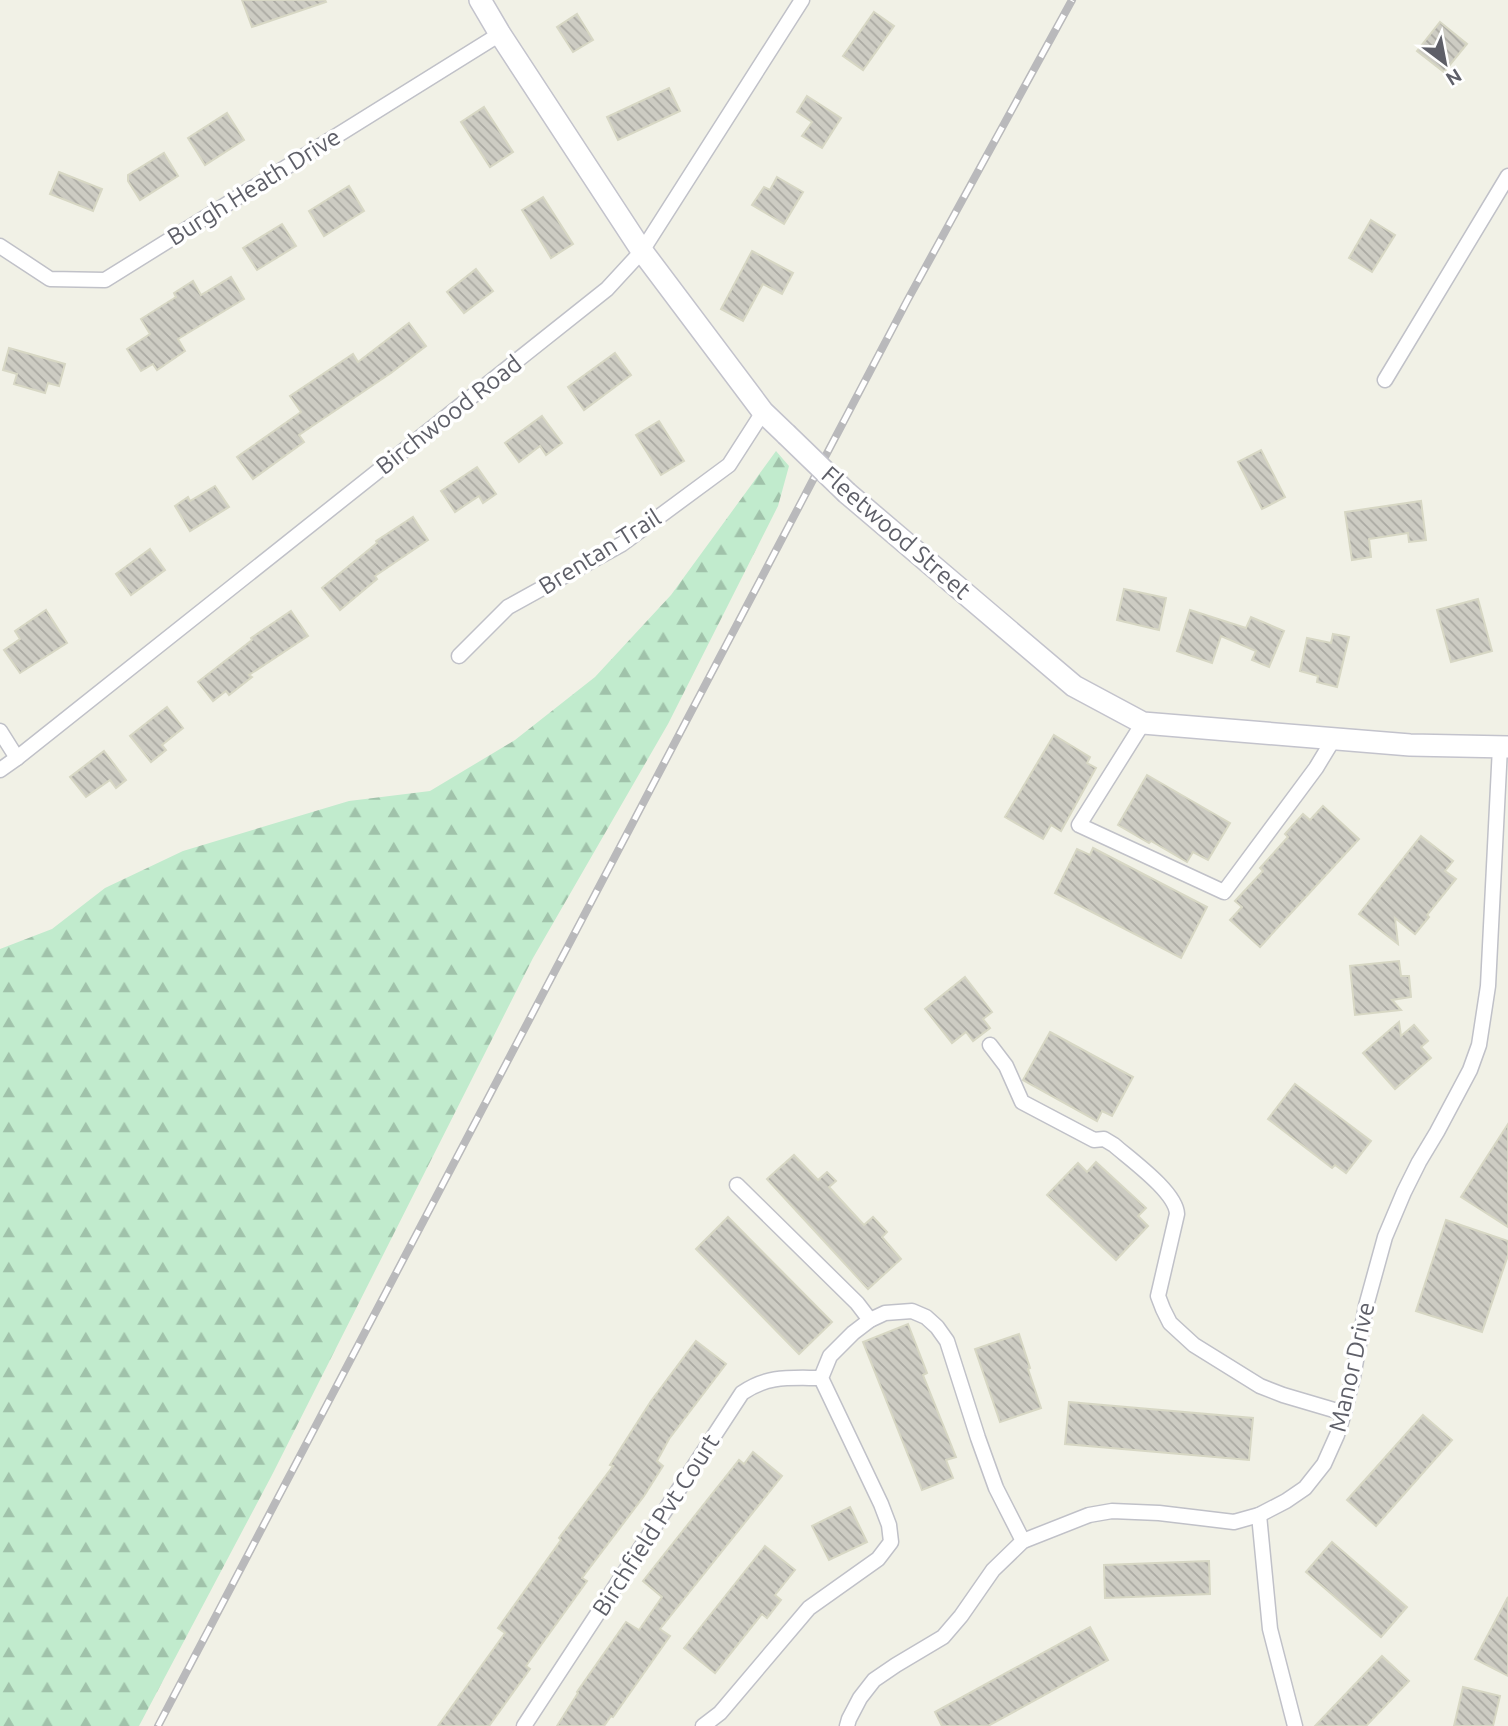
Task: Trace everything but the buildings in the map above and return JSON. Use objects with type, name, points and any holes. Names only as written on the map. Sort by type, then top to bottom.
[{"type":"street","name":"Fleetwood Street","points":[[480,0],[642,251],[763,412],[848,493],[1074,686],[1143,723],[1333,740],[1504,747]]},
{"type":"street","name":"Birchwood Road","points":[[17,758],[607,289],[642,251],[802,0]]},
{"type":"street","name":"Burgh Heath Drive","points":[[0,246],[50,279],[105,280],[500,34]]},
{"type":"street","points":[[1385,380],[1508,176]]},
{"type":"street","name":"Brentan Trail","points":[[459,656],[508,607],[622,544],[729,465],[763,412]]},
{"type":"street","points":[[1143,723],[1079,825],[1224,892],[1316,768],[1333,740]]},
{"type":"street","points":[[0,731],[17,758],[0,769]]},
{"type":"street","name":"Manor Drive","points":[[848,1726],[860,1698],[874,1680],[943,1637],[993,1570],[1023,1541],[1089,1515],[1112,1511],[1159,1513],[1234,1522],[1259,1515],[1286,1502],[1305,1488],[1324,1464],[1344,1413],[1366,1306],[1385,1237],[1419,1162],[1470,1070],[1479,1045],[1488,986],[1504,747]]},
{"type":"street","points":[[990,1045],[1006,1066],[1022,1102],[1094,1140],[1104,1139],[1114,1145],[1168,1193],[1177,1206],[1175,1226],[1158,1296],[1170,1323],[1194,1345],[1260,1386],[1344,1413]]},
{"type":"street","points":[[737,1185],[858,1303],[870,1320]]},
{"type":"street","points":[[702,1726],[720,1713],[810,1608],[878,1559],[891,1542],[889,1525],[881,1504],[821,1378],[830,1356],[870,1320],[885,1313],[912,1311],[926,1317],[947,1341],[996,1488],[1023,1541]]},
{"type":"street","name":"Birchfield Pvt Court","points":[[524,1726],[742,1393],[755,1384],[774,1379],[821,1378]]},
{"type":"street","points":[[1259,1515],[1270,1629],[1295,1726]]},
{"type":"green space","points":[[776,451],[789,466],[778,506],[668,724],[533,958],[272,1475],[139,1726],[0,1726],[0,949],[52,929],[105,888],[183,851],[349,801],[430,791],[515,740],[595,677],[671,595]]},
{"type":"railway","points":[[158,1726],[907,301],[1072,0]]}]
